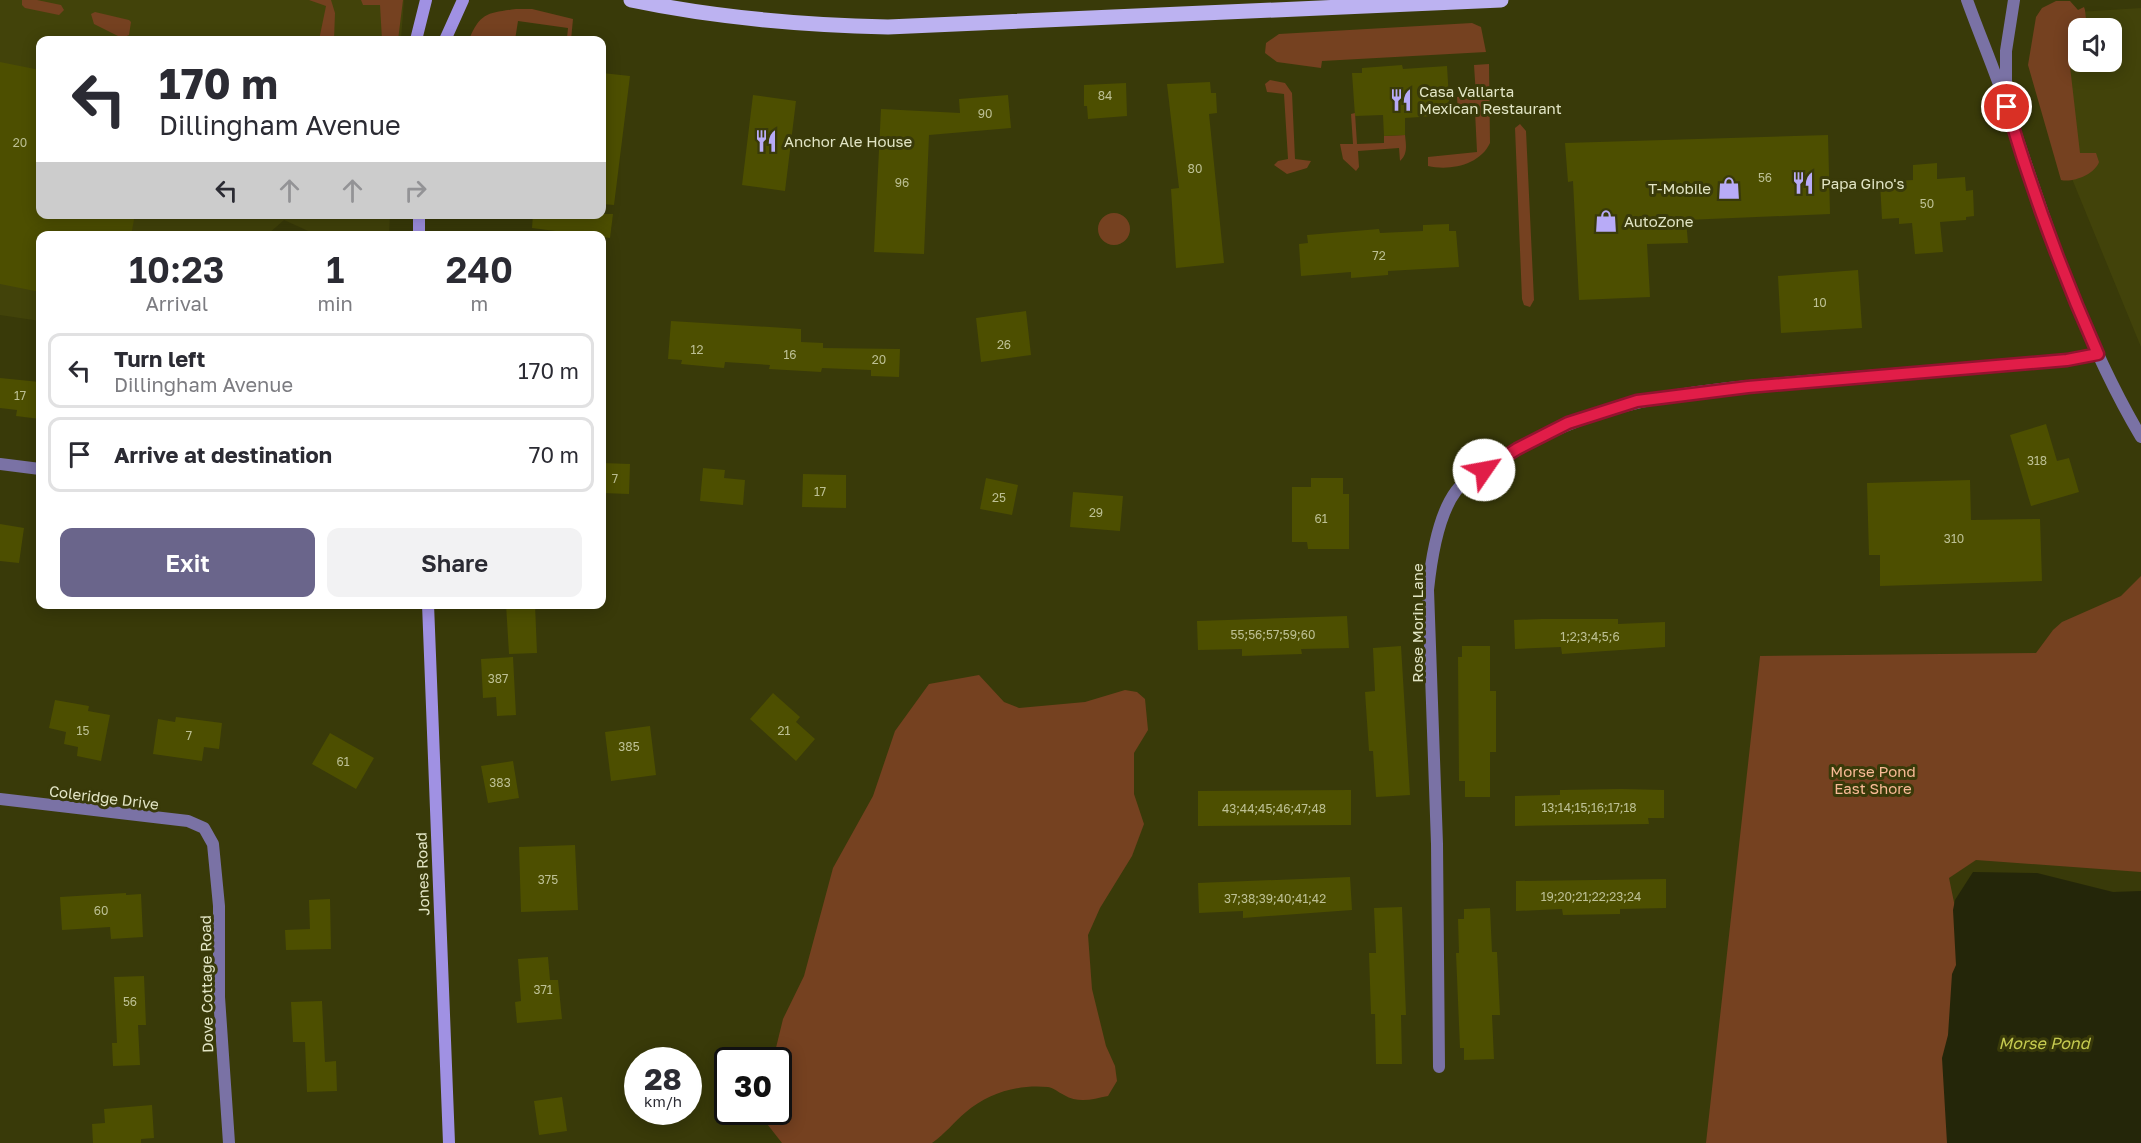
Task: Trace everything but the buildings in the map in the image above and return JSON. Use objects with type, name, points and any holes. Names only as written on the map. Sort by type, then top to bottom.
[{"type":"main road","points":[[417,36],[426,0]]},
{"type":"main road","points":[[447,36],[463,0]]},
{"type":"main road","points":[[632,0],[769,22],[811,26],[888,27],[1501,0]]},
{"type":"main road","name":"Jones Road","points":[[428,609],[449,1143]]},
{"type":"street","points":[[1967,0],[2007,107],[2030,184],[2056,255],[2098,354],[2141,437]]},
{"type":"street","points":[[2007,107],[2006,51],[2014,0]]},
{"type":"street","name":"Rose Morin Lane","points":[[1439,1066],[1437,844],[1428,590],[1431,556],[1450,499],[1458,488],[1517,449],[1594,413],[1637,401],[1674,395],[2067,360],[2098,354]]},
{"type":"street","points":[[0,464],[36,468]]},
{"type":"street","name":"Coleridge Drive","points":[[0,799],[188,821],[204,828]]},
{"type":"street","name":"Dove Cottage Road","points":[[204,828],[213,844],[219,906],[220,1008],[229,1143]]},
{"type":"shaded area","points":[[0,0],[404,0],[401,36],[36,36],[36,219],[390,219],[389,231],[308,231],[284,220],[272,231],[36,231],[36,320],[0,315]]},
{"type":"shaded area","points":[[2141,8],[2141,347],[2068,169],[2046,14]]},
{"type":"green space","points":[[22,0],[37,0],[61,5],[64,10],[59,15],[25,8]]},
{"type":"green space","points":[[309,0],[331,0],[335,13],[334,36],[320,36],[326,6]]},
{"type":"green space","points":[[361,0],[403,0],[398,36],[382,36],[380,5],[363,5]]},
{"type":"green space","points":[[2056,1],[2070,1],[2078,10],[2084,7],[2085,10],[2086,18],[2068,18],[2068,72],[2071,72],[2080,153],[2096,153],[2099,162],[2088,174],[2066,181],[2061,180],[2028,65],[2036,17],[2042,8]]},
{"type":"green space","points":[[532,9],[573,19],[571,36],[567,36],[568,28],[518,21],[516,36],[471,36],[482,19],[499,12]]},
{"type":"green space","points":[[95,12],[129,20],[131,22],[129,35],[118,36],[94,24],[91,14]]},
{"type":"green space","points":[[1472,23],[1481,27],[1486,52],[1322,61],[1321,68],[1277,62],[1265,53],[1266,43],[1279,34]]},
{"type":"green space","points":[[1489,64],[1490,143],[1479,157],[1464,165],[1446,168],[1428,166],[1428,157],[1477,152],[1475,111],[1458,112],[1457,97],[1476,96],[1474,65]]},
{"type":"green space","points":[[1270,80],[1285,83],[1292,93],[1295,159],[1311,161],[1307,168],[1287,174],[1274,165],[1278,161],[1288,159],[1284,94],[1267,92],[1265,84]]},
{"type":"green space","points":[[1355,113],[1357,144],[1384,143],[1384,136],[1405,135],[1405,152],[1400,161],[1399,148],[1358,151],[1359,167],[1356,171],[1343,159],[1340,144],[1353,144],[1351,114]]},
{"type":"green space","points":[[1520,124],[1526,131],[1534,300],[1530,307],[1524,305],[1522,299],[1515,128]]},
{"type":"green space","points":[[1114,213],[1125,218],[1130,229],[1125,240],[1114,245],[1103,240],[1098,229],[1103,218]]},
{"type":"green space","name":"Morse Pond East Shore","points":[[2141,576],[2141,872],[1976,860],[1949,878],[1962,941],[1986,1143],[1706,1143],[1760,656],[2036,653],[2062,622],[2121,596]]},
{"type":"green space","points":[[979,675],[1004,702],[1019,708],[1085,702],[1125,690],[1137,692],[1145,699],[1148,730],[1134,753],[1134,794],[1144,824],[1132,856],[1100,908],[1088,935],[1092,989],[1106,1046],[1115,1066],[1117,1081],[1108,1096],[1086,1100],[1070,1098],[1048,1087],[1026,1087],[1004,1091],[975,1105],[932,1143],[782,1143],[768,1125],[792,1125],[792,1047],[776,1047],[783,1019],[804,976],[833,868],[873,796],[895,731],[929,684]]},
{"type":"water","name":"Morse Pond","points":[[1973,872],[2037,873],[2113,892],[2141,891],[2141,1143],[1947,1143],[1942,1058],[1948,1035],[1952,974],[1956,965],[1953,910],[1955,900]]},
{"type":"place","name":"Casa Vallarta Mexican Restaurant","points":[[1401,100]]},
{"type":"place","name":"Anchor Ale House","points":[[766,141]]},
{"type":"place","name":"Papa Gino's","points":[[1803,183]]},
{"type":"place","name":"T-Mobile","points":[[1729,188]]},
{"type":"place","name":"AutoZone","points":[[1606,221]]},
{"type":"route","points":[[1484,470],[1517,449],[1568,423],[1637,401],[1748,387],[2067,360],[2098,354],[2060,265],[2030,184],[2007,107]]}]
